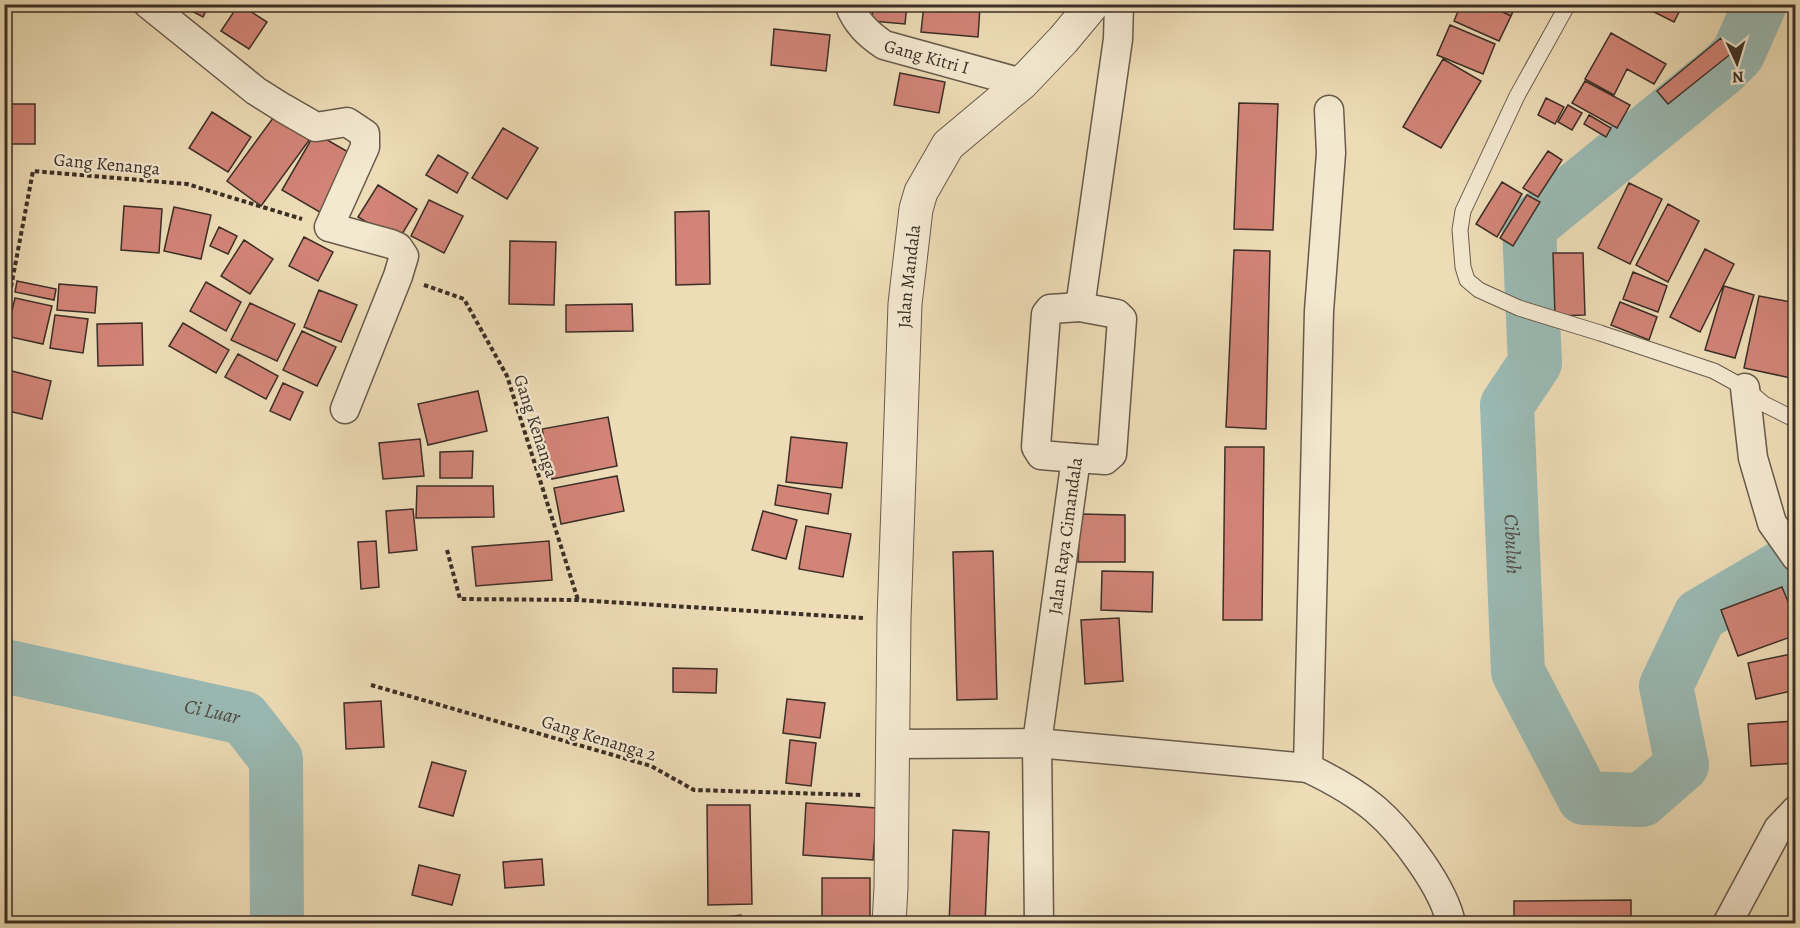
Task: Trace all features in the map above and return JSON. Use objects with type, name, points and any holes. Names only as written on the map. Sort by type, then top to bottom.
[{"type":"street","points":[[148,4],[256,91],[283,108],[316,126],[347,122],[365,134],[365,147],[329,227],[391,244],[398,247],[404,256],[345,409]]},
{"type":"street","name":"Gang Kitri I","points":[[849,4],[854,16],[868,34],[884,45],[1022,83]]},
{"type":"street","name":"Jalan Mandala","points":[[894,620],[905,304],[916,209],[921,192],[948,145],[1022,83],[1093,4]]},
{"type":"street","points":[[1080,307],[1118,39],[1119,4]]},
{"type":"street","points":[[1308,768],[1319,311],[1331,153],[1329,110]]},
{"type":"street","name":"Jalan Raya Cimandala","points":[[1080,307],[1117,314],[1123,324],[1112,454],[1105,460],[1076,458],[1041,455],[1036,447],[1046,314],[1050,309],[1080,307]]},
{"type":"street","points":[[1745,388],[1753,458],[1773,523],[1796,557]]},
{"type":"street","name":"Jalan Raya Cimandala","points":[[1039,924],[1037,743],[1076,458]]},
{"type":"street","points":[[889,924],[894,620]]},
{"type":"street","points":[[893,744],[1037,743],[1308,768],[1334,780],[1376,809],[1431,875],[1451,924]]},
{"type":"street","points":[[1727,924],[1778,829],[1796,810]]},
{"type":"lane","points":[[1568,4],[1517,96],[1463,211],[1460,230],[1463,267],[1467,280],[1479,290],[1520,308],[1714,371],[1745,388],[1764,404],[1796,420]]},
{"type":"path","name":"Gang Kenanga","points":[[4,324],[33,171],[188,184],[329,227]]},
{"type":"path","name":"Gang Kenanga","points":[[398,276],[464,299],[507,376],[578,600]]},
{"type":"path","points":[[447,550],[460,599],[578,600],[894,620]]},
{"type":"path","name":"Gang Kenanga 2","points":[[371,686],[651,766],[693,790],[892,795]]},
{"type":"building","points":[[183,4],[209,4],[203,17],[182,6]]},
{"type":"building","points":[[239,4],[267,22],[249,49],[221,31]]},
{"type":"building","points":[[873,4],[907,4],[905,24],[872,21]]},
{"type":"building","points":[[924,4],[980,7],[978,37],[921,32]]},
{"type":"building","points":[[1461,4],[1486,4],[1511,16],[1499,41],[1454,21]]},
{"type":"building","points":[[1486,4],[1516,4],[1511,16]]},
{"type":"building","points":[[1646,4],[1683,4],[1674,22],[1644,7]]},
{"type":"building","points":[[1450,25],[1495,44],[1483,74],[1437,55]]},
{"type":"building","points":[[774,29],[830,35],[826,71],[771,65]]},
{"type":"building","points":[[1611,33],[1666,64],[1654,84],[1627,69],[1614,95],[1585,79]]},
{"type":"building","points":[[1721,38],[1733,52],[1668,104],[1657,91]]},
{"type":"building","points":[[1443,59],[1481,81],[1441,148],[1403,127]]},
{"type":"building","points":[[900,73],[945,82],[939,113],[894,105]]},
{"type":"building","points":[[1585,81],[1630,105],[1617,128],[1572,103]]},
{"type":"building","points":[[1546,98],[1564,107],[1555,124],[1538,115]]},
{"type":"building","points":[[1239,103],[1278,104],[1273,230],[1234,229]]},
{"type":"building","points":[[4,104],[35,104],[35,144],[4,144]]},
{"type":"building","points":[[1568,105],[1582,113],[1572,130],[1558,122]]},
{"type":"building","points":[[212,112],[251,137],[228,172],[189,148]]},
{"type":"building","points":[[276,114],[310,139],[261,206],[227,181]]},
{"type":"building","points":[[1589,115],[1611,128],[1606,137],[1584,124]]},
{"type":"building","points":[[503,128],[538,148],[507,199],[472,178]]},
{"type":"building","points":[[315,133],[357,157],[323,214],[282,190]]},
{"type":"building","points":[[1548,151],[1562,160],[1538,197],[1523,188]]},
{"type":"building","points":[[438,155],[468,173],[457,193],[426,175]]},
{"type":"building","points":[[1502,182],[1522,194],[1497,237],[1476,224]]},
{"type":"building","points":[[1629,183],[1662,199],[1630,264],[1598,248]]},
{"type":"building","points":[[378,185],[417,209],[398,241],[358,217]]},
{"type":"building","points":[[1527,195],[1540,202],[1513,246],[1500,238]]},
{"type":"building","points":[[429,200],[463,216],[444,253],[411,236]]},
{"type":"building","points":[[1668,204],[1699,221],[1668,282],[1636,265]]},
{"type":"building","points":[[124,206],[162,209],[159,253],[121,250]]},
{"type":"building","points":[[174,207],[211,215],[201,259],[164,251]]},
{"type":"building","points":[[709,211],[710,284],[676,285],[675,212]]},
{"type":"building","points":[[219,227],[237,236],[228,254],[210,246]]},
{"type":"building","points":[[304,237],[333,252],[318,281],[289,266]]},
{"type":"building","points":[[244,240],[273,259],[250,294],[221,276]]},
{"type":"building","points":[[510,241],[556,242],[554,305],[509,304]]},
{"type":"building","points":[[1705,249],[1734,264],[1700,332],[1670,317]]},
{"type":"building","points":[[1234,250],[1270,251],[1266,429],[1226,427]]},
{"type":"building","points":[[1553,253],[1583,253],[1585,315],[1555,316]]},
{"type":"building","points":[[1633,272],[1667,286],[1658,312],[1623,299]]},
{"type":"building","points":[[17,281],[56,289],[54,300],[15,292]]},
{"type":"building","points":[[206,282],[241,302],[226,331],[190,311]]},
{"type":"building","points":[[59,284],[97,287],[95,313],[57,310]]},
{"type":"building","points":[[1724,286],[1754,295],[1735,358],[1705,350]]},
{"type":"building","points":[[319,290],[357,305],[341,342],[304,327]]},
{"type":"building","points":[[1759,296],[1796,303],[1796,379],[1744,368]]},
{"type":"building","points":[[15,298],[52,306],[43,344],[6,336]]},
{"type":"building","points":[[1620,302],[1657,317],[1649,340],[1611,325]]},
{"type":"building","points":[[250,303],[295,324],[277,361],[231,340]]},
{"type":"building","points":[[632,304],[633,331],[566,332],[566,305]]},
{"type":"building","points":[[55,315],[88,319],[83,353],[50,348]]},
{"type":"building","points":[[142,323],[143,365],[98,366],[97,324]]},
{"type":"building","points":[[183,323],[229,350],[216,373],[169,346]]},
{"type":"building","points":[[302,331],[336,347],[317,386],[283,370]]},
{"type":"building","points":[[238,354],[278,376],[266,399],[225,377]]},
{"type":"building","points":[[4,369],[51,381],[42,419],[4,410]]},
{"type":"building","points":[[283,383],[303,392],[290,420],[270,411]]},
{"type":"building","points":[[478,391],[487,431],[428,445],[418,404]]},
{"type":"building","points":[[608,417],[617,466],[552,479],[542,429]]},
{"type":"building","points":[[791,437],[847,443],[842,488],[786,482]]},
{"type":"building","points":[[420,439],[424,476],[383,479],[379,443]]},
{"type":"building","points":[[1225,447],[1264,447],[1262,620],[1223,620]]},
{"type":"building","points":[[473,451],[472,478],[440,478],[440,452]]},
{"type":"building","points":[[617,476],[624,511],[561,524],[554,488]]},
{"type":"building","points":[[778,485],[831,494],[828,514],[775,505]]},
{"type":"building","points":[[417,486],[493,486],[494,517],[416,518]]},
{"type":"building","points":[[413,509],[417,550],[389,553],[386,511]]},
{"type":"building","points":[[763,511],[797,520],[786,559],[752,550]]},
{"type":"building","points":[[1080,514],[1125,515],[1125,562],[1078,562]]},
{"type":"building","points":[[806,526],[851,534],[843,577],[799,569]]},
{"type":"building","points":[[376,541],[379,587],[361,589],[358,542]]},
{"type":"building","points":[[549,541],[552,580],[476,586],[472,547]]},
{"type":"building","points":[[993,551],[997,699],[957,700],[953,552]]},
{"type":"building","points":[[1102,571],[1153,572],[1152,612],[1101,610]]},
{"type":"building","points":[[1782,587],[1796,621],[1796,635],[1738,656],[1721,610]]},
{"type":"building","points":[[1119,618],[1123,681],[1085,684],[1081,620]]},
{"type":"building","points":[[1796,653],[1796,690],[1756,699],[1748,663]]},
{"type":"building","points":[[673,668],[717,669],[716,693],[673,692]]},
{"type":"building","points":[[787,699],[825,703],[820,738],[783,733]]},
{"type":"building","points":[[381,701],[384,747],[346,749],[344,703]]},
{"type":"building","points":[[1796,721],[1796,763],[1751,766],[1748,724]]},
{"type":"building","points":[[790,740],[816,743],[811,786],[786,783]]},
{"type":"building","points":[[432,762],[466,771],[453,816],[419,807]]},
{"type":"building","points":[[806,803],[877,808],[873,860],[803,855]]},
{"type":"building","points":[[707,805],[750,805],[752,904],[708,905]]},
{"type":"building","points":[[953,830],[989,832],[985,924],[949,924]]},
{"type":"building","points":[[542,859],[544,885],[505,888],[503,862]]},
{"type":"building","points":[[419,865],[460,875],[452,905],[412,895]]},
{"type":"building","points":[[822,878],[870,878],[870,917],[822,918]]},
{"type":"building","points":[[1631,900],[1631,924],[1514,924],[1514,901]]},
{"type":"building","points":[[741,915],[742,924],[719,924],[718,918]]},
{"type":"waterway","name":"Cibuluh","points":[[1760,4],[1738,54],[1723,69],[1529,227],[1535,363],[1507,405],[1518,672],[1584,798],[1642,800],[1682,765],[1666,686],[1700,615],[1796,559]]},
{"type":"waterway","name":"Ci Luar","points":[[4,666],[244,718],[276,759],[277,924]]}]
